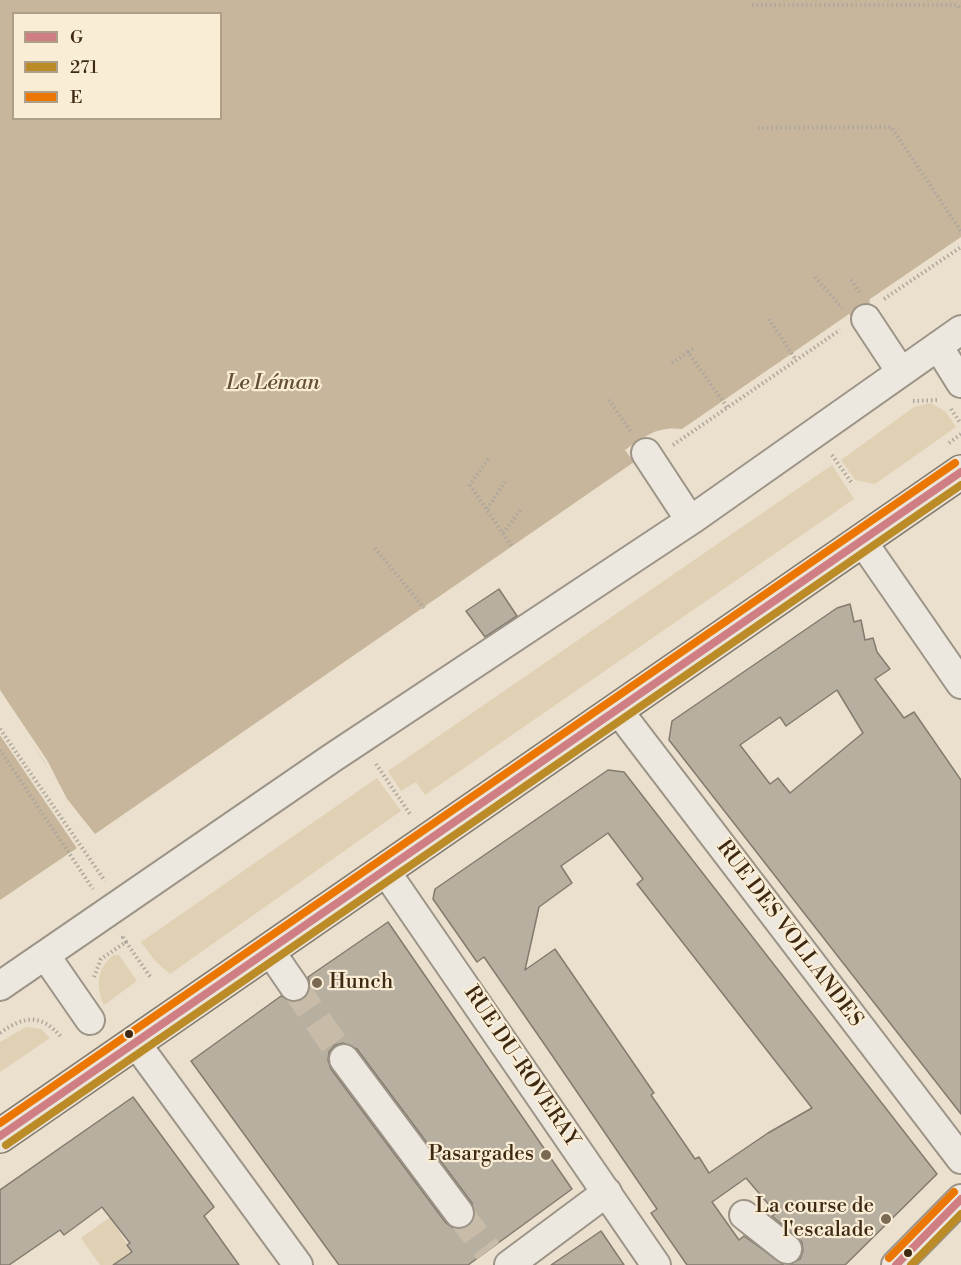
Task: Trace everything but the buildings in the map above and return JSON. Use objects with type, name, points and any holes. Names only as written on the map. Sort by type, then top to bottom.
[{"type":"main road","points":[[0,1136],[961,472]]},
{"type":"street","points":[[860,316],[901,372]]},
{"type":"street","points":[[0,986],[332,758],[690,520],[961,330]]},
{"type":"street","points":[[938,346],[961,383]]},
{"type":"street","points":[[648,456],[690,520]]},
{"type":"street","points":[[862,541],[961,684]]},
{"type":"street","name":"RUE DES VOLLANDES","points":[[617,709],[961,1159]]},
{"type":"street","name":"RUE DU-ROVERAY","points":[[384,870],[656,1265]]},
{"type":"street","points":[[270,951],[294,986]]},
{"type":"street","points":[[45,956],[90,1020]]},
{"type":"street","points":[[135,1042],[298,1265]]},
{"type":"street","points":[[344,1059],[459,1213]]},
{"type":"street","points":[[498,1260],[607,1192]]},
{"type":"street","points":[[896,1265],[961,1199]]},
{"type":"street","points":[[744,1215],[787,1249]]},
{"type":"path","points":[[752,5],[957,5],[961,10]]},
{"type":"path","points":[[758,128],[891,128],[961,231]]},
{"type":"path","points":[[609,400],[648,456],[727,407],[961,247]]},
{"type":"path","points":[[815,277],[860,316]]},
{"type":"path","points":[[769,319],[796,360]]},
{"type":"path","points":[[672,363],[694,348]]},
{"type":"path","points":[[688,352],[727,407]]},
{"type":"path","points":[[830,452],[851,482]]},
{"type":"path","points":[[488,459],[470,485],[513,547]]},
{"type":"path","points":[[487,509],[505,482]]},
{"type":"path","points":[[503,533],[522,508]]},
{"type":"path","points":[[375,548],[424,608]]},
{"type":"path","points":[[0,729],[97,868]]},
{"type":"path","points":[[0,750],[107,912]]},
{"type":"path","points":[[376,765],[410,814]]},
{"type":"path","points":[[126,942],[152,978]]},
{"type":"path","points":[[0,1033],[24,1020],[39,1020],[52,1026],[62,1038]]},
{"type":"shaded area","points":[[931,403],[946,412],[956,427],[875,484],[855,480],[841,460],[914,407]]},
{"type":"shaded area","points":[[832,465],[854,499],[425,795],[416,782],[401,791],[388,771]]},
{"type":"shaded area","points":[[377,778],[401,811],[170,974],[155,961],[141,942]]},
{"type":"shaded area","points":[[114,955],[119,955],[137,981],[104,1005],[99,991],[99,977],[104,965]]},
{"type":"shaded area","points":[[26,1027],[41,1029],[50,1038],[0,1072],[0,1042]]},
{"type":"shaded area","points":[[110,1217],[132,1252],[113,1265],[100,1265],[81,1238]]},
{"type":"water","name":"Le Léman","points":[[0,0],[961,0],[961,237],[870,299],[869,304],[874,314],[858,324],[849,314],[682,429],[665,429],[639,440],[625,450],[634,462],[95,834],[67,799],[0,690]]},
{"type":"water","points":[[0,735],[77,848],[0,900]]},
{"type":"pier","points":[[0,690],[47,760],[67,799],[81,817],[79,820],[65,801],[44,761],[0,694]]},
{"type":"pier","points":[[0,732],[79,846],[77,848],[0,735]]},
{"type":"tunnel","points":[[294,986],[344,1059]]},
{"type":"tunnel","points":[[459,1213],[488,1251]]},
{"type":"transit line","name":"E","points":[[0,1123],[955,463]]},
{"type":"transit line","name":"G","points":[[0,1136],[961,472]]},
{"type":"transit line","name":"271","points":[[6,1145],[961,485]]},
{"type":"transit line","name":"E","points":[[889,1258],[954,1192]]},
{"type":"transit line","name":"G","points":[[896,1265],[961,1199]]},
{"type":"transit line","name":"271","points":[[911,1265],[961,1214]]},
{"type":"place","name":"Hunch","points":[[317,983]]},
{"type":"place","name":"Pasargades","points":[[546,1155]]},
{"type":"place","name":"La course de l'escalade","points":[[886,1219]]}]
